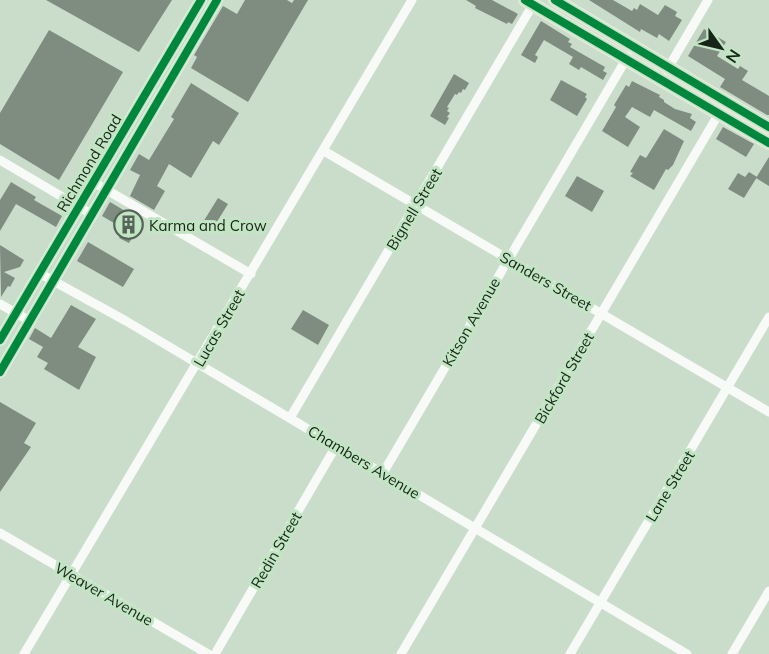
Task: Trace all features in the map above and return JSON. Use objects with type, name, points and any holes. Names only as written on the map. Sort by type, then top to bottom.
[{"type":"main road","name":"Richmond Road","points":[[0,340],[201,0]]},
{"type":"main road","name":"Richmond Road","points":[[0,372],[217,0]]},
{"type":"main road","points":[[532,2],[558,19],[629,53],[723,107],[768,136]]},
{"type":"main road","points":[[563,2],[629,53]]},
{"type":"street","name":"Lucas Street","points":[[24,654],[412,0]]},
{"type":"street","points":[[665,74],[708,0]]},
{"type":"street","name":"Bignell Street","points":[[290,418],[417,205],[532,2]]},
{"type":"street","points":[[558,19],[563,2]]},
{"type":"street","name":"Kitson Avenue","points":[[383,473],[629,53]]},
{"type":"street","name":"Bickford Street","points":[[401,654],[723,107]]},
{"type":"street","name":"Sanders Street","points":[[324,151],[769,412]]},
{"type":"street","points":[[0,160],[93,215]]},
{"type":"street","points":[[93,182],[250,274]]},
{"type":"street","name":"Chambers Avenue","points":[[39,273],[126,321],[687,654]]},
{"type":"street","points":[[0,304],[30,321]]},
{"type":"street","name":"Lane Street","points":[[570,654],[769,317]]},
{"type":"street","name":"Redin Street","points":[[216,654],[336,446]]},
{"type":"street","name":"Weaver Avenue","points":[[0,533],[208,654]]},
{"type":"street","points":[[732,654],[769,591]]},
{"type":"building","points":[[46,0],[172,0],[139,52]]},
{"type":"building","points":[[245,0],[287,0],[292,3],[294,0],[308,0],[248,102],[191,68],[197,57],[194,55],[223,6],[237,14]]},
{"type":"building","points":[[466,0],[492,0],[518,14],[512,24],[508,22],[507,24],[475,8],[476,6]]},
{"type":"building","points":[[589,0],[613,0],[632,11],[634,8],[637,10],[640,4],[658,15],[665,5],[677,12],[675,16],[682,20],[669,41],[659,34],[657,38],[641,29],[640,32]]},
{"type":"building","points":[[541,21],[570,39],[568,42],[572,44],[570,47],[605,67],[603,71],[607,73],[603,80],[581,67],[579,70],[569,64],[573,57],[544,40],[535,55],[538,57],[535,63],[521,55]]},
{"type":"building","points":[[704,29],[726,42],[717,56],[738,69],[740,66],[748,71],[742,80],[769,96],[769,115],[720,87],[725,79],[688,56]]},
{"type":"building","points":[[49,30],[123,72],[59,180],[0,144],[0,113]]},
{"type":"building","points":[[454,74],[469,83],[465,90],[455,94],[447,107],[450,113],[445,125],[430,116]]},
{"type":"building","points":[[561,80],[587,94],[585,97],[587,99],[577,116],[550,100]]},
{"type":"building","points":[[632,81],[660,95],[659,97],[664,102],[675,109],[692,114],[690,118],[696,122],[691,131],[654,110],[650,117],[632,107],[625,117],[640,127],[628,147],[602,131],[626,85],[629,87]]},
{"type":"building","points":[[191,83],[239,113],[219,145],[213,141],[191,178],[169,164],[157,186],[165,191],[154,210],[130,196],[140,175],[130,170],[139,154],[149,160],[174,119],[171,117]]},
{"type":"building","points":[[723,127],[754,144],[746,157],[716,139]]},
{"type":"building","points":[[664,129],[684,141],[673,165],[668,170],[666,169],[654,190],[630,176],[633,173],[630,172],[640,155],[646,158]]},
{"type":"building","points":[[769,157],[769,186],[756,178]]},
{"type":"building","points":[[749,172],[757,177],[744,198],[728,189],[738,173],[745,177]]},
{"type":"building","points":[[577,176],[604,191],[592,212],[565,196]]},
{"type":"building","points":[[11,182],[36,197],[34,200],[62,216],[56,227],[16,204],[0,231],[0,200]]},
{"type":"building","points":[[218,198],[228,204],[210,233],[200,227]]},
{"type":"building","name":"Karma and Crow","points":[[110,202],[142,221],[129,243],[119,238],[124,229],[102,216]]},
{"type":"building","points":[[88,242],[134,269],[123,287],[77,261]]},
{"type":"building","points":[[0,245],[24,260],[20,267],[4,272],[15,278],[1,297]]},
{"type":"building","points":[[71,305],[96,319],[78,347],[96,357],[79,390],[44,369],[48,363],[37,357],[43,347],[29,339],[35,328],[51,338]]},
{"type":"building","points":[[303,310],[329,325],[318,345],[291,329]]},
{"type":"building","points":[[0,402],[36,423],[24,443],[31,447],[0,492]]},
{"type":"cycle path","points":[[0,340],[201,0]]},
{"type":"cycle path","points":[[0,372],[217,0]]},
{"type":"cycle path","points":[[525,0],[769,143]]},
{"type":"cycle path","points":[[555,0],[769,127]]},
{"type":"place","name":"Karma and Crow","points":[[128,225]]}]
